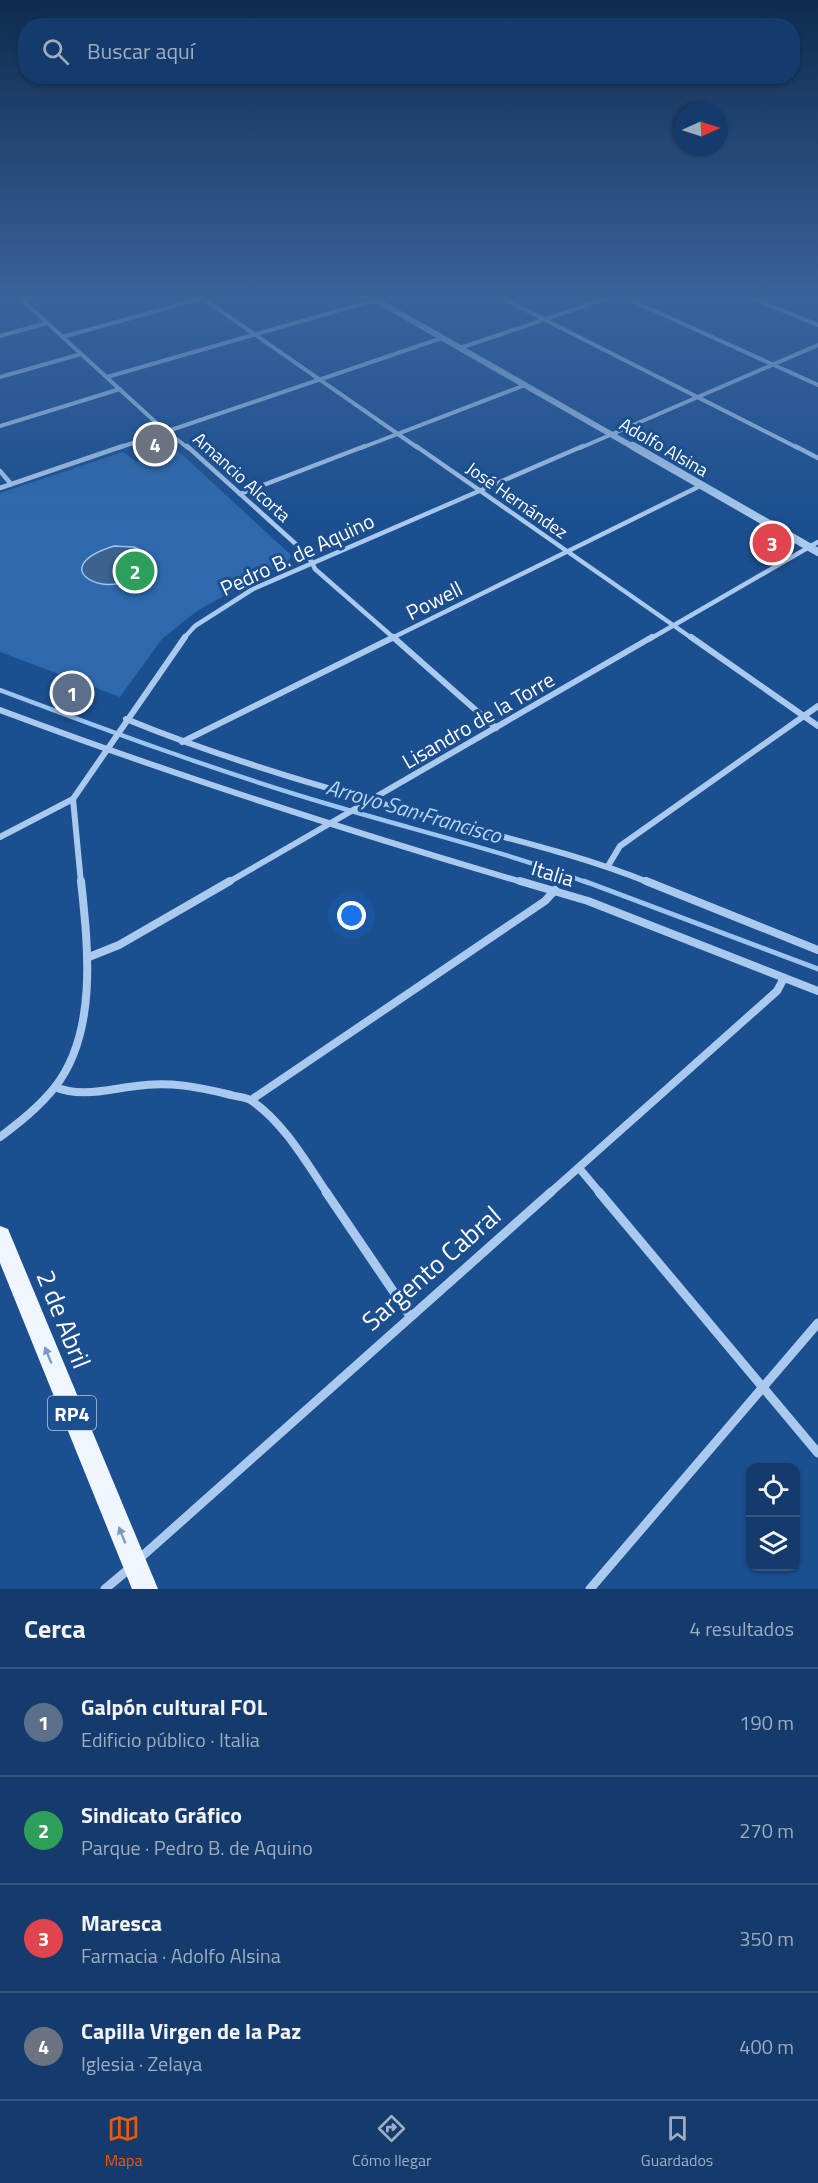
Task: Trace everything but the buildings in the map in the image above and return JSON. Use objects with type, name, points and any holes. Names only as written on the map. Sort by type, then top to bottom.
[{"type":"main road","name":"2 de Abril","points":[[0,1237],[145,1589]]},
{"type":"street","points":[[0,377],[21,371]]},
{"type":"street","name":"Amancio Alcorta","points":[[100,371],[308,555],[315,569],[496,728]]},
{"type":"street","points":[[107,377],[127,371]]},
{"type":"street","name":"José Hernández","points":[[308,371],[818,726]]},
{"type":"street","points":[[0,488],[346,371]]},
{"type":"street","name":"Adolfo Alsina","points":[[501,371],[818,552]]},
{"type":"street","points":[[646,371],[818,458]]},
{"type":"street","name":"Pedro B. de Aquino","points":[[73,799],[159,669],[195,626],[234,598],[479,489],[758,371]]},
{"type":"street","points":[[787,371],[818,385]]},
{"type":"street","points":[[240,494],[525,385]]},
{"type":"street","points":[[0,426],[120,389]]},
{"type":"street","points":[[0,471],[11,484]]},
{"type":"street","name":"Powell","points":[[182,742],[700,486]]},
{"type":"street","name":"Lisandro de la Torre","points":[[89,957],[119,945],[373,801],[818,542]]},
{"type":"street","points":[[608,866],[620,846],[818,706]]},
{"type":"street","name":"Italia","points":[[0,710],[328,825],[588,901],[818,992]]},
{"type":"street","name":"Italia","points":[[126,719],[182,742],[373,801],[608,866],[818,951]]},
{"type":"street","points":[[0,837],[73,799],[89,957],[80,1034],[68,1065],[55,1087],[26,1118],[0,1137]]},
{"type":"street","points":[[251,1100],[545,902],[555,890]]},
{"type":"street","name":"Sargento Cabral","points":[[105,1589],[777,991],[784,978]]},
{"type":"street","points":[[55,1087],[67,1092],[81,1093],[156,1083],[193,1086],[251,1100],[273,1120],[295,1147],[410,1316]]},
{"type":"street","points":[[579,1168],[818,1453]]},
{"type":"street","points":[[590,1589],[818,1323]]},
{"type":"shaded area","points":[[176,449],[291,555],[289,560],[197,611],[162,639],[120,697],[0,652],[0,493],[123,452],[136,462]]},
{"type":"shaded area","points":[[114,546],[134,547],[145,552],[146,566],[134,578],[119,584],[104,584],[91,580],[83,574],[83,565],[92,555]]},
{"type":"waterway","name":"Arroyo San Francisco","points":[[0,690],[247,779],[492,851],[588,883]]},
{"type":"waterway","name":"Arroyo San Francisco","points":[[584,881],[818,969]]},
{"type":"place","name":"Capilla Virgen de la Paz","points":[[155,444]]},
{"type":"place","name":"Maresca","points":[[772,543]]},
{"type":"place","name":"Sindicato Gráfico","points":[[135,571]]},
{"type":"place","name":"Galpón cultural FOL","points":[[72,693]]}]
